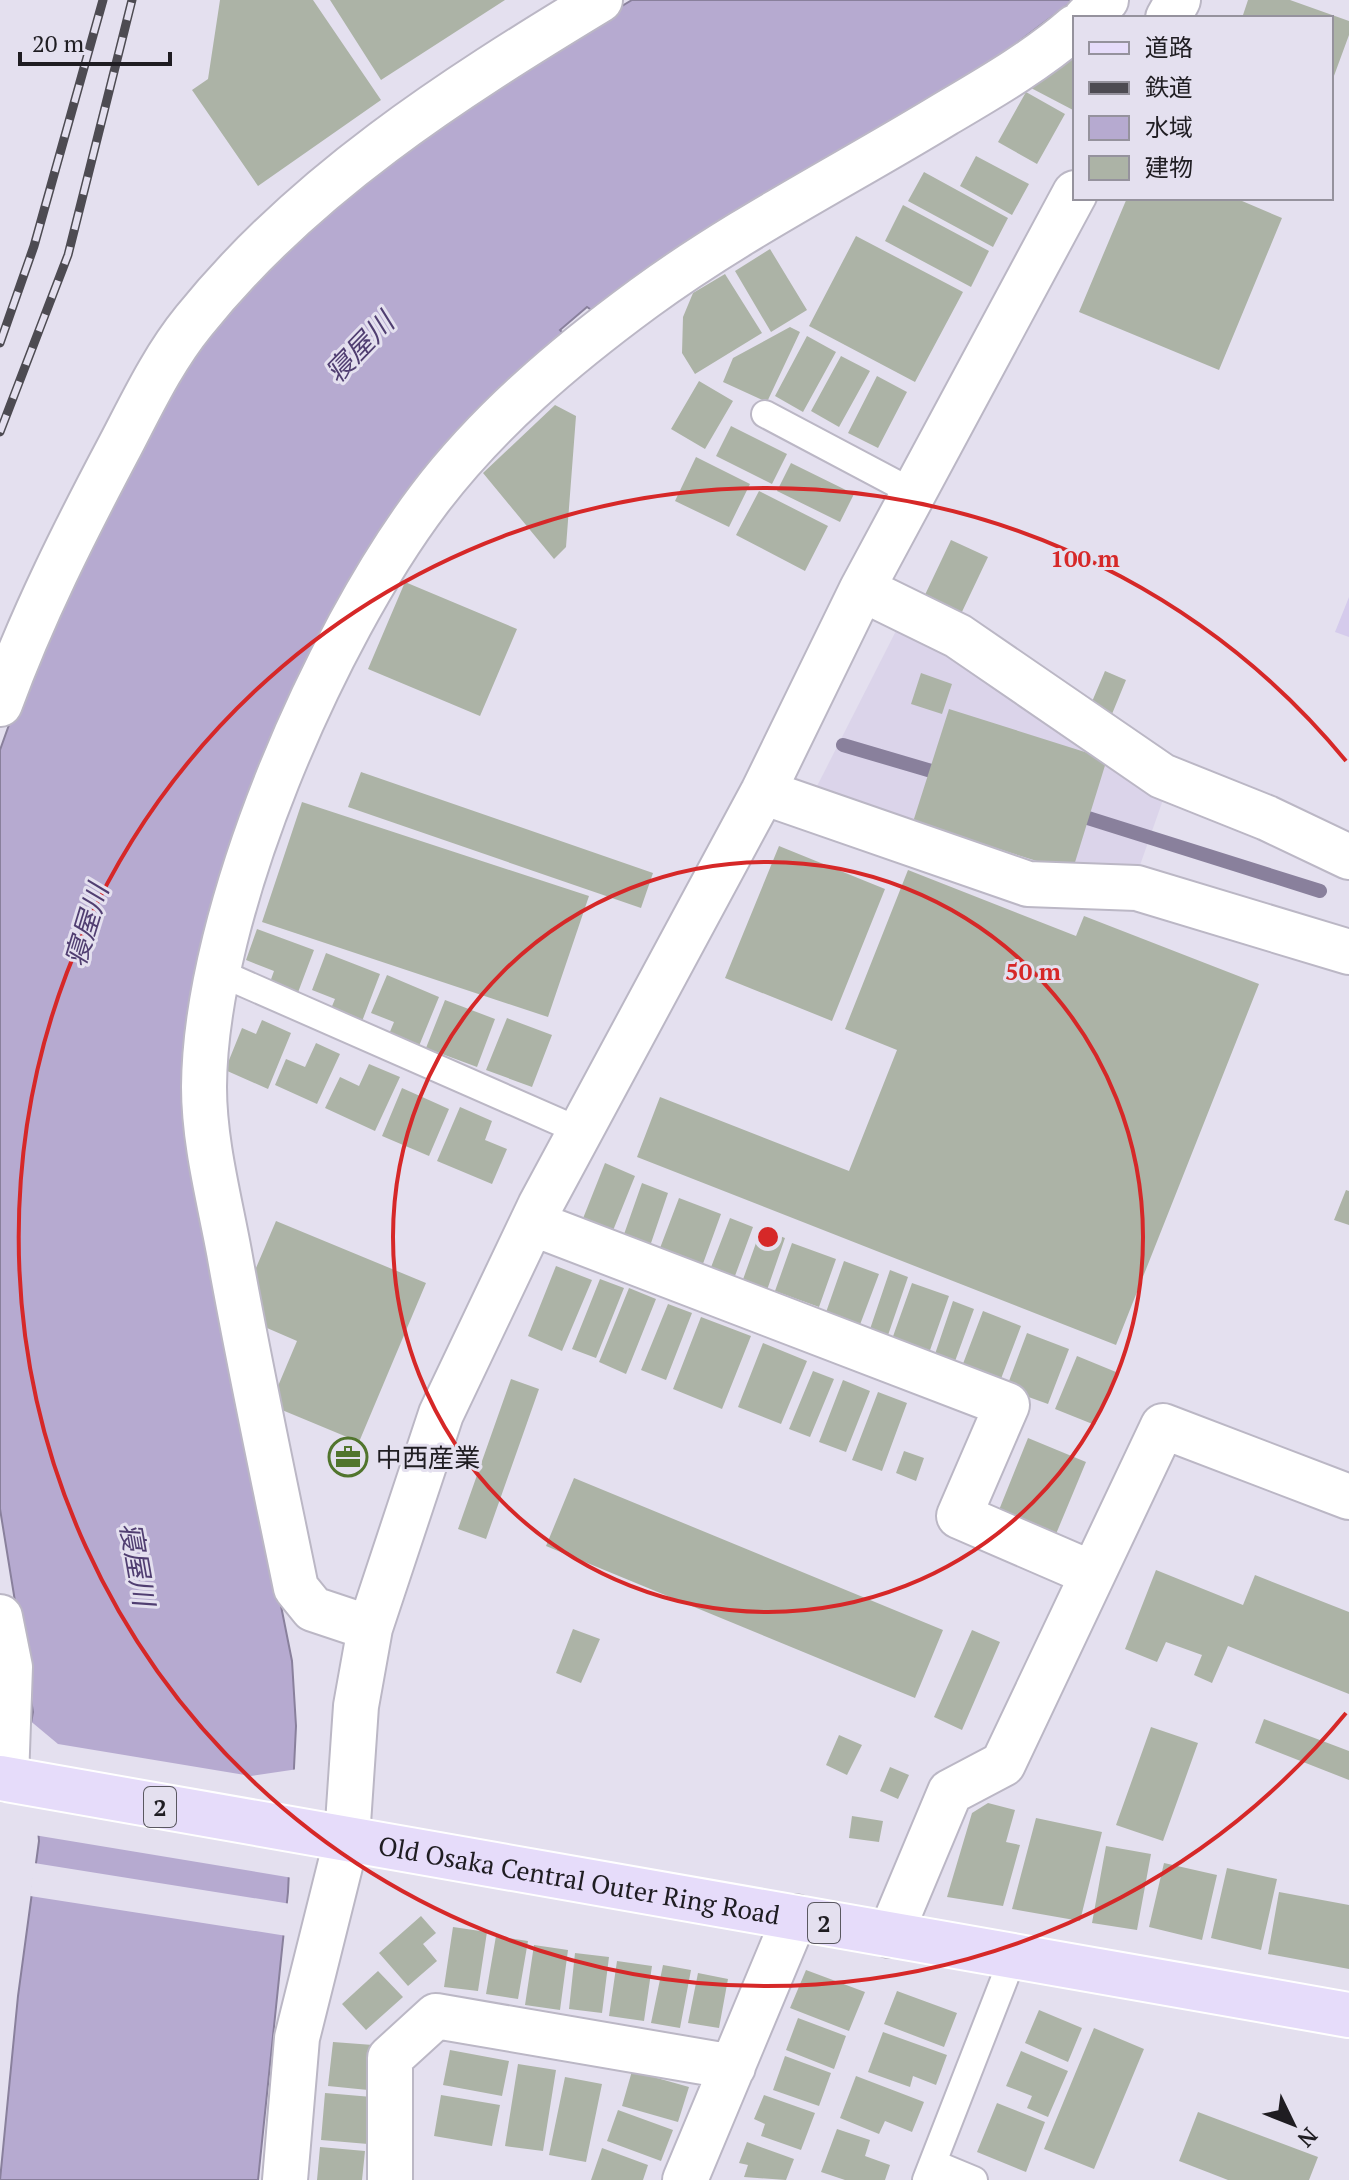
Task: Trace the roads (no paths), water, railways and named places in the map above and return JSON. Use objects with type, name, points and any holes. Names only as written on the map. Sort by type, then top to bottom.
[{"type":"main road","name":"Old Osaka Central Outer Ring Road","points":[[9,1780],[1349,2015]]},
{"type":"street","points":[[0,704],[48,582],[124,438],[170,354],[221,288],[274,235],[384,142],[470,79],[600,0]]},
{"type":"street","points":[[1088,16],[1106,0]]},
{"type":"street","points":[[370,1628],[313,1609],[296,1588],[249,1364],[207,1133],[204,1088],[207,1039],[223,944],[266,815],[342,640],[430,498],[471,450],[568,357],[650,293],[978,94],[1073,28]]},
{"type":"street","points":[[285,2180],[297,2038],[347,1838],[356,1706],[370,1628],[441,1414],[532,1223],[763,792],[862,589],[1073,197]]},
{"type":"street","points":[[862,589],[958,636],[1162,776],[1267,818],[1349,857]]},
{"type":"street","points":[[763,792],[1028,884],[1137,888],[1349,952]]},
{"type":"street","points":[[532,1223],[1007,1405],[959,1516],[1093,1574]]},
{"type":"street","points":[[890,1935],[950,1792],[1003,1764],[1163,1426],[1349,1497]]},
{"type":"street","points":[[0,1617],[10,1667],[9,1780]]},
{"type":"street","points":[[685,2180],[795,1917]]},
{"type":"street","points":[[390,2180],[390,2058],[436,2016],[733,2067]]},
{"type":"lane","points":[[765,414],[914,493]]},
{"type":"lane","points":[[218,972],[580,1131]]},
{"type":"lane","points":[[974,2180],[930,2172],[1013,1957]]},
{"type":"water","name":"寝屋川","points":[[632,0],[1074,0],[997,58],[593,311],[587,307],[560,330],[564,334],[525,367],[231,859],[211,1255],[292,1661],[296,1726],[288,1892],[258,2180],[0,2180],[18,1996],[39,1841],[30,1729],[33,1712],[0,1509],[0,750],[19,697],[183,362],[287,246],[480,91]]},
{"type":"waterway","points":[[843,745],[945,775]]},
{"type":"waterway","points":[[1072,813],[1320,891]]},
{"type":"railway","points":[[0,343],[34,246],[103,0]]},
{"type":"railway","points":[[0,432],[68,255],[132,0]]},
{"type":"place","name":"中西産業","points":[[348,1457]]}]
